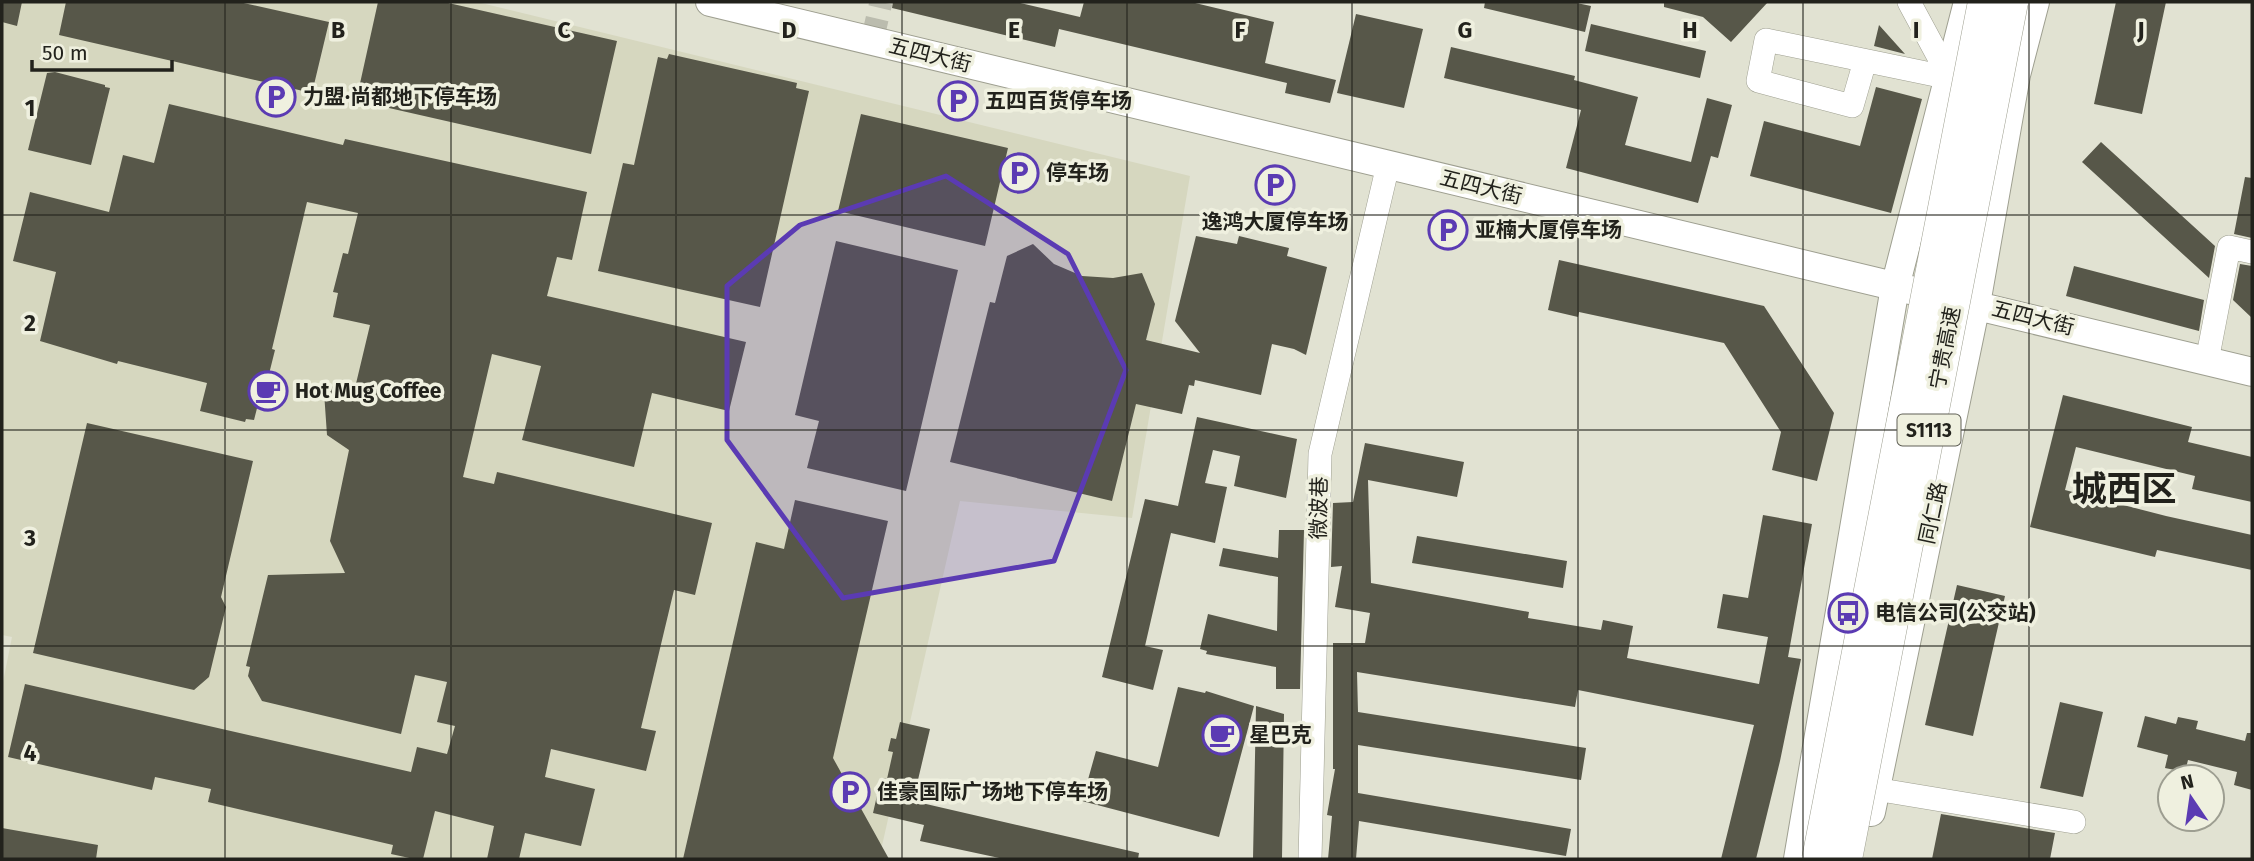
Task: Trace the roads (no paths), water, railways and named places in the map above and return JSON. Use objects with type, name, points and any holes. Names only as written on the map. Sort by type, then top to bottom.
[{"type":"highway","name":"宁贵高速","points":[[1818,859],[1984,2]]},
{"type":"highway","name":"宁贵高速","points":[[1846,859],[2012,2]]},
{"type":"main road","name":"五四大街","points":[[710,2],[2252,372]]},
{"type":"main road","points":[[1798,859],[1895,287],[1968,2]]},
{"type":"main road","name":"同仁路","points":[[1861,859],[1976,304],[2016,75],[2035,2]]},
{"type":"street","points":[[1909,2],[1950,78]]},
{"type":"street","points":[[1865,61],[1852,106],[1758,81],[1766,40],[1950,78]]},
{"type":"street","name":"微波巷","points":[[1310,859],[1320,454],[1388,165]]},
{"type":"street","points":[[2207,361],[2230,247],[2252,253]]},
{"type":"street","points":[[1875,789],[2074,822]]},
{"type":"tunnel","points":[[872,41],[881,2]]},
{"type":"place","name":"力盟·尚都地下停车场","points":[[276,97]]},
{"type":"place","name":"五四百货停车场","points":[[958,101]]},
{"type":"place","name":"停车场","points":[[1019,173]]},
{"type":"place","name":"逸鸿大厦停车场","points":[[1275,185]]},
{"type":"place","name":"亚楠大厦停车场","points":[[1448,230]]},
{"type":"place","name":"Hot Mug Coffee","points":[[268,391]]},
{"type":"place","name":"电信公司(公交站)","points":[[1848,613]]},
{"type":"place","name":"星巴克","points":[[1222,735]]},
{"type":"place","name":"佳豪国际广场地下停车场","points":[[850,792]]},
{"type":"district","name":"城西区","points":[[2124,489]]}]
